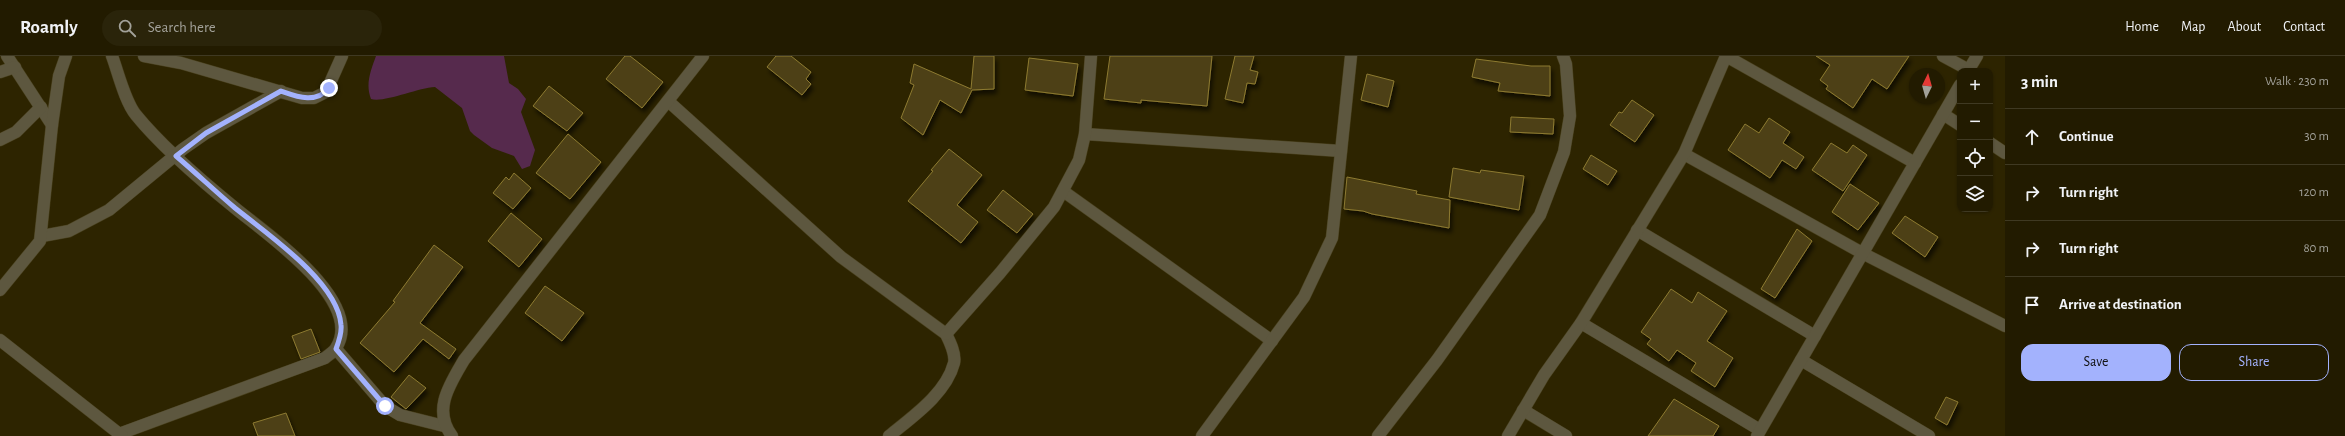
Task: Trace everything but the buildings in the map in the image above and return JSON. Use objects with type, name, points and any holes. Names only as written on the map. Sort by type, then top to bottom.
[{"type":"street","points":[[7,56],[52,125]]},
{"type":"street","points":[[0,290],[38,246],[42,236],[52,125],[60,76],[66,56]]},
{"type":"street","points":[[0,340],[120,435],[325,358],[336,349],[342,324],[335,307],[324,288],[282,244],[234,208],[176,156],[135,114],[112,56]]},
{"type":"street","points":[[144,56],[181,63],[302,98],[321,95],[329,88],[342,56]]},
{"type":"street","points":[[452,436],[444,426],[443,408],[448,388],[464,360],[703,56]]},
{"type":"street","points":[[946,334],[1000,273],[1054,207],[1063,191],[1079,160],[1085,134],[1091,56]]},
{"type":"street","points":[[1202,436],[1304,296],[1332,238],[1351,56]]},
{"type":"street","points":[[1378,436],[1437,360],[1540,215],[1564,152],[1570,116],[1566,64],[1563,56]]},
{"type":"street","points":[[1508,436],[1523,410],[1581,323],[1684,154],[1726,56],[1915,163]]},
{"type":"street","points":[[1943,56],[1964,68]]},
{"type":"street","points":[[1969,68],[1977,56]]},
{"type":"street","points":[[0,72],[15,67]]},
{"type":"street","points":[[1581,323],[1758,433],[1864,254],[1957,90]]},
{"type":"street","points":[[42,236],[69,231],[109,210],[206,133],[281,91]]},
{"type":"street","points":[[668,101],[841,257],[946,334],[952,345],[954,362],[944,385],[916,415],[889,436]]},
{"type":"street","points":[[0,140],[16,132],[41,108]]},
{"type":"street","points":[[1943,114],[1957,123]]},
{"type":"street","points":[[1085,134],[1341,151]]},
{"type":"street","points":[[1993,145],[2005,153]]},
{"type":"street","points":[[1684,154],[1864,254],[2005,326]]},
{"type":"street","points":[[1063,191],[1272,341]]},
{"type":"street","points":[[1637,230],[1815,336]]},
{"type":"street","points":[[336,349],[385,406],[400,415],[444,426]]},
{"type":"street","points":[[1801,360],[1929,436]]},
{"type":"street","points":[[1523,410],[1566,436]]},
{"type":"shaded area","points":[[376,56],[504,56],[509,83],[518,89],[526,99],[521,112],[535,150],[530,166],[522,169],[514,156],[492,148],[474,135],[470,131],[462,108],[435,87],[384,99],[371,99],[369,93],[369,82]]},
{"type":"route","points":[[329,88],[326,92],[314,98],[302,98],[281,91],[206,133],[183,149],[176,156],[234,208],[282,244],[324,288],[335,307],[342,324],[341,334],[336,349],[385,406]]}]
